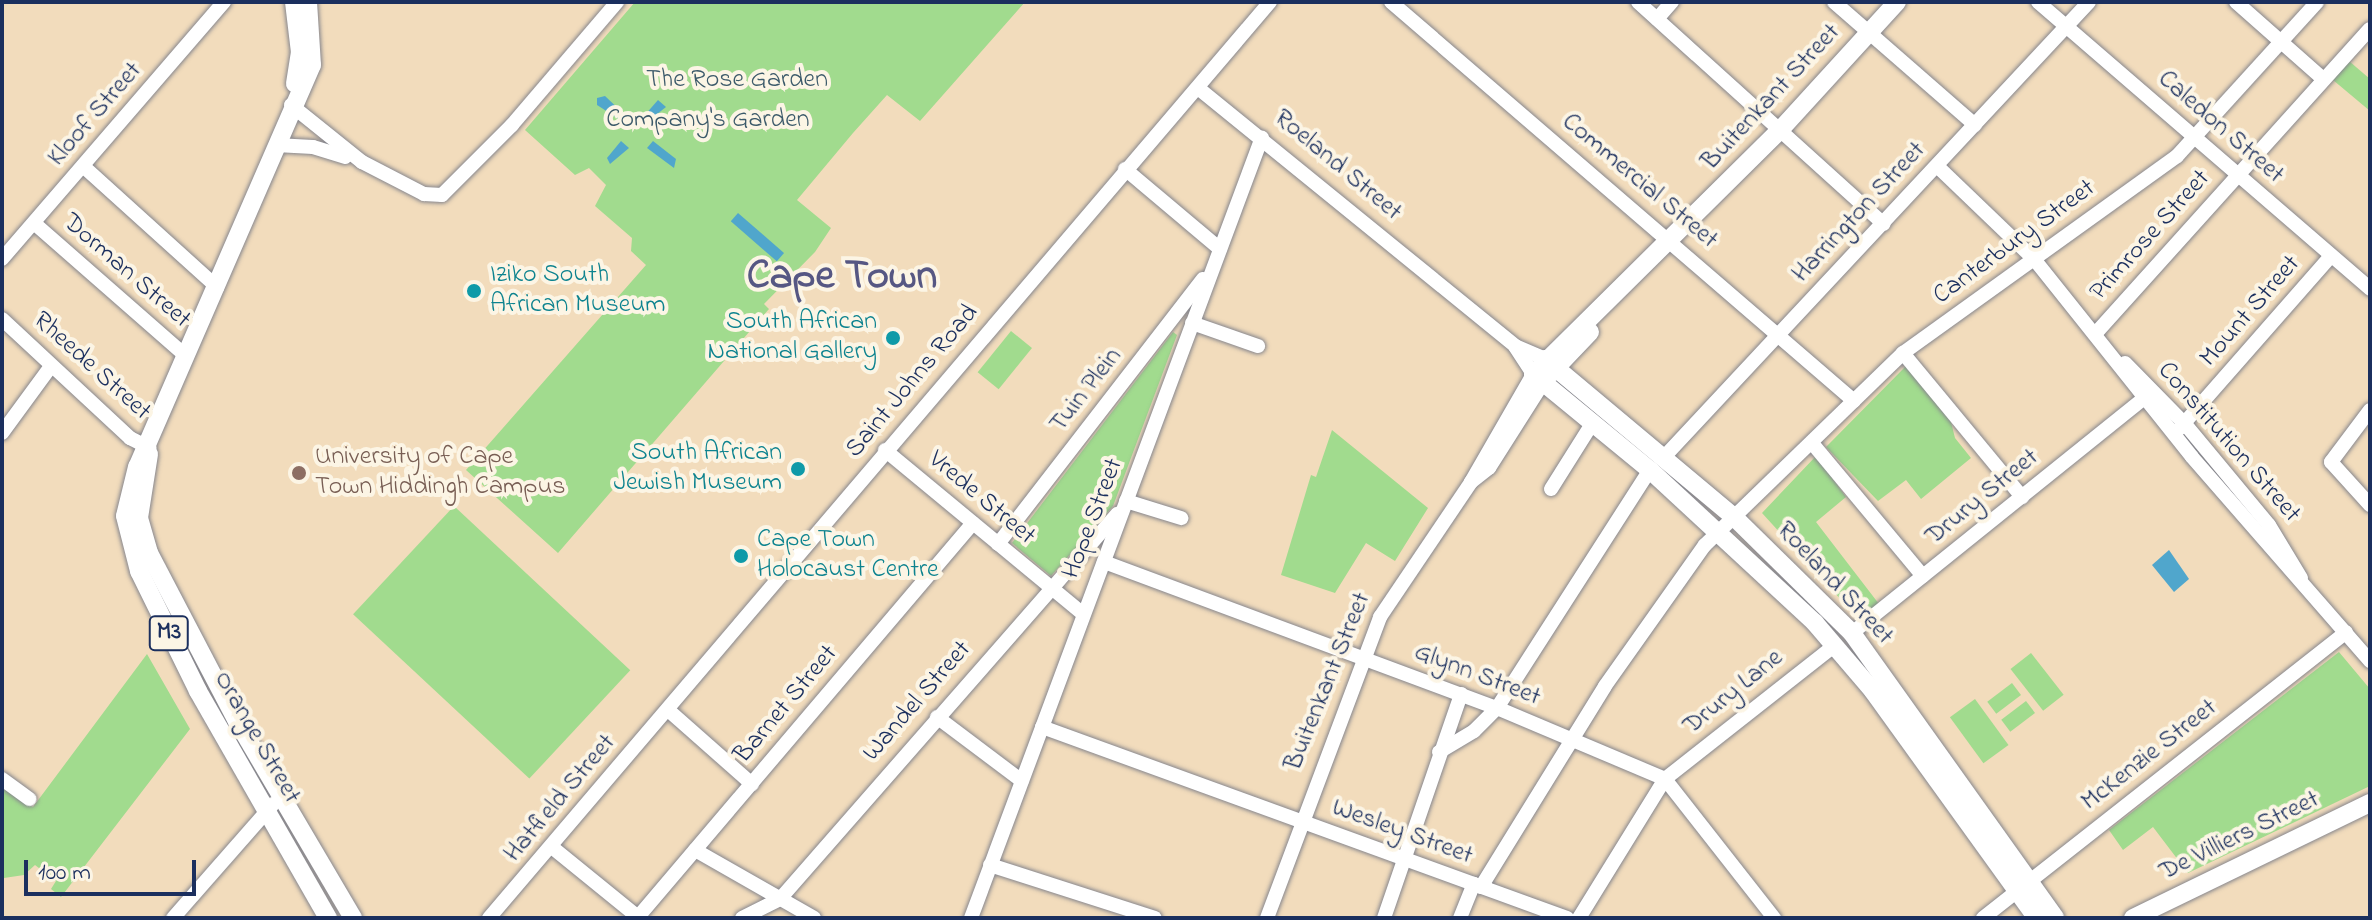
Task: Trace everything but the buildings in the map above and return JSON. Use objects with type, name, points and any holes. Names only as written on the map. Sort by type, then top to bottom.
[{"type":"main road","name":"Orange Street","points":[[292,102],[300,52],[294,2]]},
{"type":"main road","name":"Orange Street","points":[[308,2],[314,55],[125,503],[129,544],[219,731],[274,803],[353,918]]},
{"type":"main road","name":"Buitenkant Street","points":[[1544,371],[1781,129],[1897,2]]},
{"type":"main road","name":"Roeland Street","points":[[1544,371],[1592,424],[1650,470],[1835,645],[2022,887],[2055,918]]},
{"type":"main road","name":"Roeland Street","points":[[1544,371],[1665,456],[1735,518],[1852,633],[2022,887],[2037,918]]},
{"type":"main road","name":"Orange Street","points":[[274,803],[328,918]]},
{"type":"main road","name":"De Villiers Street","points":[[2133,918],[2370,803]]},
{"type":"street","name":"Kloof Street","points":[[2,259],[224,2]]},
{"type":"street","points":[[292,102],[326,138],[362,162],[433,196],[448,192],[617,2]]},
{"type":"street","name":"Saint Johns Road","points":[[668,710],[885,450],[1270,2]]},
{"type":"street","name":"Commercial Street","points":[[1391,2],[1676,237],[1854,401]]},
{"type":"street","points":[[1638,2],[1884,224]]},
{"type":"street","points":[[1657,19],[1672,2]]},
{"type":"street","points":[[1834,2],[1975,125]]},
{"type":"street","name":"Caledon Street","points":[[2038,2],[2370,289]]},
{"type":"street","name":"Harrington Street","points":[[1665,456],[2089,2]]},
{"type":"street","points":[[2236,2],[2323,79]]},
{"type":"street","name":"Canterbury Street","points":[[1460,918],[1571,739],[1699,551],[1903,353],[2167,164],[2317,2]]},
{"type":"street","name":"Primrose Street","points":[[2096,333],[2370,29]]},
{"type":"street","name":"Roeland Street","points":[[1198,88],[1262,137],[1544,371]]},
{"type":"street","points":[[280,133],[326,138]]},
{"type":"street","points":[[280,133],[362,162]]},
{"type":"street","name":"Hope Street","points":[[971,918],[1262,137]]},
{"type":"street","points":[[83,166],[217,287]]},
{"type":"street","name":"Constitution Street","points":[[1937,166],[2034,259],[2107,347],[2143,399],[2282,564],[2301,579],[2370,661]]},
{"type":"street","points":[[1125,169],[1220,249]]},
{"type":"street","name":"Dorman Street","points":[[34,223],[187,357]]},
{"type":"street","name":"Mount Street","points":[[2173,434],[2331,256]]},
{"type":"street","name":"Tuin Plein","points":[[998,544],[1213,266]]},
{"type":"street","name":"Rheede Street","points":[[2,319],[130,438],[150,448]]},
{"type":"street","points":[[1192,323],[1258,346]]},
{"type":"street","name":"Constitution Street","points":[[2107,347],[2185,424],[2290,553],[2301,579]]},
{"type":"street","points":[[1903,353],[2022,497]]},
{"type":"street","points":[[2,433],[51,366]]},
{"type":"street","name":"Buitenkant Street","points":[[1267,918],[1364,659],[1399,584],[1471,482],[1489,468],[1544,371]]},
{"type":"street","name":"Drury Street","points":[[1852,633],[2143,399]]},
{"type":"street","points":[[2370,410],[2331,462],[2370,505]]},
{"type":"street","points":[[1551,489],[1592,424]]},
{"type":"street","points":[[1812,443],[1923,576]]},
{"type":"street","name":"Vrede Street","points":[[885,450],[1083,614]]},
{"type":"street","points":[[1439,752],[1474,731],[1497,708],[1650,470]]},
{"type":"street","points":[[1124,505],[1181,518]]},
{"type":"street","name":"Wandel Street","points":[[742,918],[780,899],[1049,587],[1124,505]]},
{"type":"street","name":"Barnet Street","points":[[633,916],[695,850],[973,523]]},
{"type":"street","name":"Glynn Street","points":[[1104,562],[1461,694],[1665,779],[1774,918]]},
{"type":"street","name":"McKenzie Street","points":[[1983,918],[2346,632]]},
{"type":"street","name":"Drury Lane","points":[[1665,779],[1835,645]]},
{"type":"street","points":[[1384,918],[1461,694]]},
{"type":"street","points":[[668,710],[752,784]]},
{"type":"street","name":"Hatfield Street","points":[[489,918],[553,848],[668,710]]},
{"type":"street","points":[[937,717],[1022,781]]},
{"type":"street","name":"Wesley Street","points":[[1042,727],[1567,918]]},
{"type":"street","points":[[2,779],[30,799]]},
{"type":"street","points":[[1579,918],[1665,779]]},
{"type":"street","points":[[173,918],[274,803]]},
{"type":"street","points":[[553,848],[633,916]]},
{"type":"street","points":[[695,850],[814,918]]},
{"type":"street","points":[[990,865],[1155,918]]},
{"type":"green space","name":"Company's Garden","points":[[635,2],[1025,2],[920,121],[887,95],[853,133],[797,200],[831,228],[815,252],[764,304],[769,309],[558,553],[466,470],[646,265],[631,251],[632,238],[595,206],[606,185],[589,168],[575,175],[525,130]]},
{"type":"green space","points":[[2349,61],[2370,79],[2370,111],[2333,80]]},
{"type":"green space","points":[[1011,331],[1032,348],[999,389],[978,372]]},
{"type":"green space","points":[[1173,332],[1177,335],[1113,506],[1051,576],[1012,543]]},
{"type":"green space","points":[[1906,366],[1951,422],[1955,438],[1971,458],[1921,499],[1906,480],[1878,501],[1826,447]]},
{"type":"green space","points":[[1332,430],[1428,508],[1395,561],[1366,543],[1335,593],[1281,575],[1311,475],[1316,477]]},
{"type":"green space","points":[[1816,456],[1846,497],[1816,522],[1879,604],[1866,615],[1854,614],[1762,513]]},
{"type":"green space","points":[[454,506],[630,670],[529,779],[353,614]]},
{"type":"green space","points":[[2339,652],[2370,689],[2370,786],[2188,873],[2153,827],[2123,850],[2109,830]]},
{"type":"green space","points":[[2031,653],[2064,695],[2043,711],[2011,669]]},
{"type":"green space","points":[[147,654],[190,729],[61,897],[51,889],[56,881],[35,865],[24,875],[4,878],[2,786],[33,807]]},
{"type":"green space","points":[[2012,683],[2021,695],[1996,714],[1987,702]]},
{"type":"green space","points":[[1975,699],[2009,745],[1983,763],[1950,717]]},
{"type":"green space","points":[[2026,701],[2035,713],[2010,732],[2001,720]]},
{"type":"water","points":[[605,96],[626,116],[625,123],[597,105],[597,98]]},
{"type":"water","points":[[658,100],[666,107],[647,122],[644,116]]},
{"type":"water","points":[[621,141],[629,148],[610,164],[607,158]]},
{"type":"water","points":[[653,141],[676,159],[674,168],[647,148]]},
{"type":"water","points":[[738,213],[784,253],[777,261],[731,221]]},
{"type":"water","points":[[2169,550],[2189,579],[2174,592],[2152,565]]},
{"type":"place","name":"Iziko South African Museum","points":[[474,291]]},
{"type":"place","name":"South African National Gallery","points":[[893,338]]},
{"type":"place","name":"South African Jewish Museum","points":[[798,469]]},
{"type":"place","name":"University of Cape Town Hiddingh Campus","points":[[299,473]]},
{"type":"place","name":"Cape Town Holocaust Centre","points":[[741,556]]},
{"type":"district","name":"Cape Town","points":[[842,277]]},
{"type":"park label","name":"The Rose Garden","points":[[737,81]]}]
